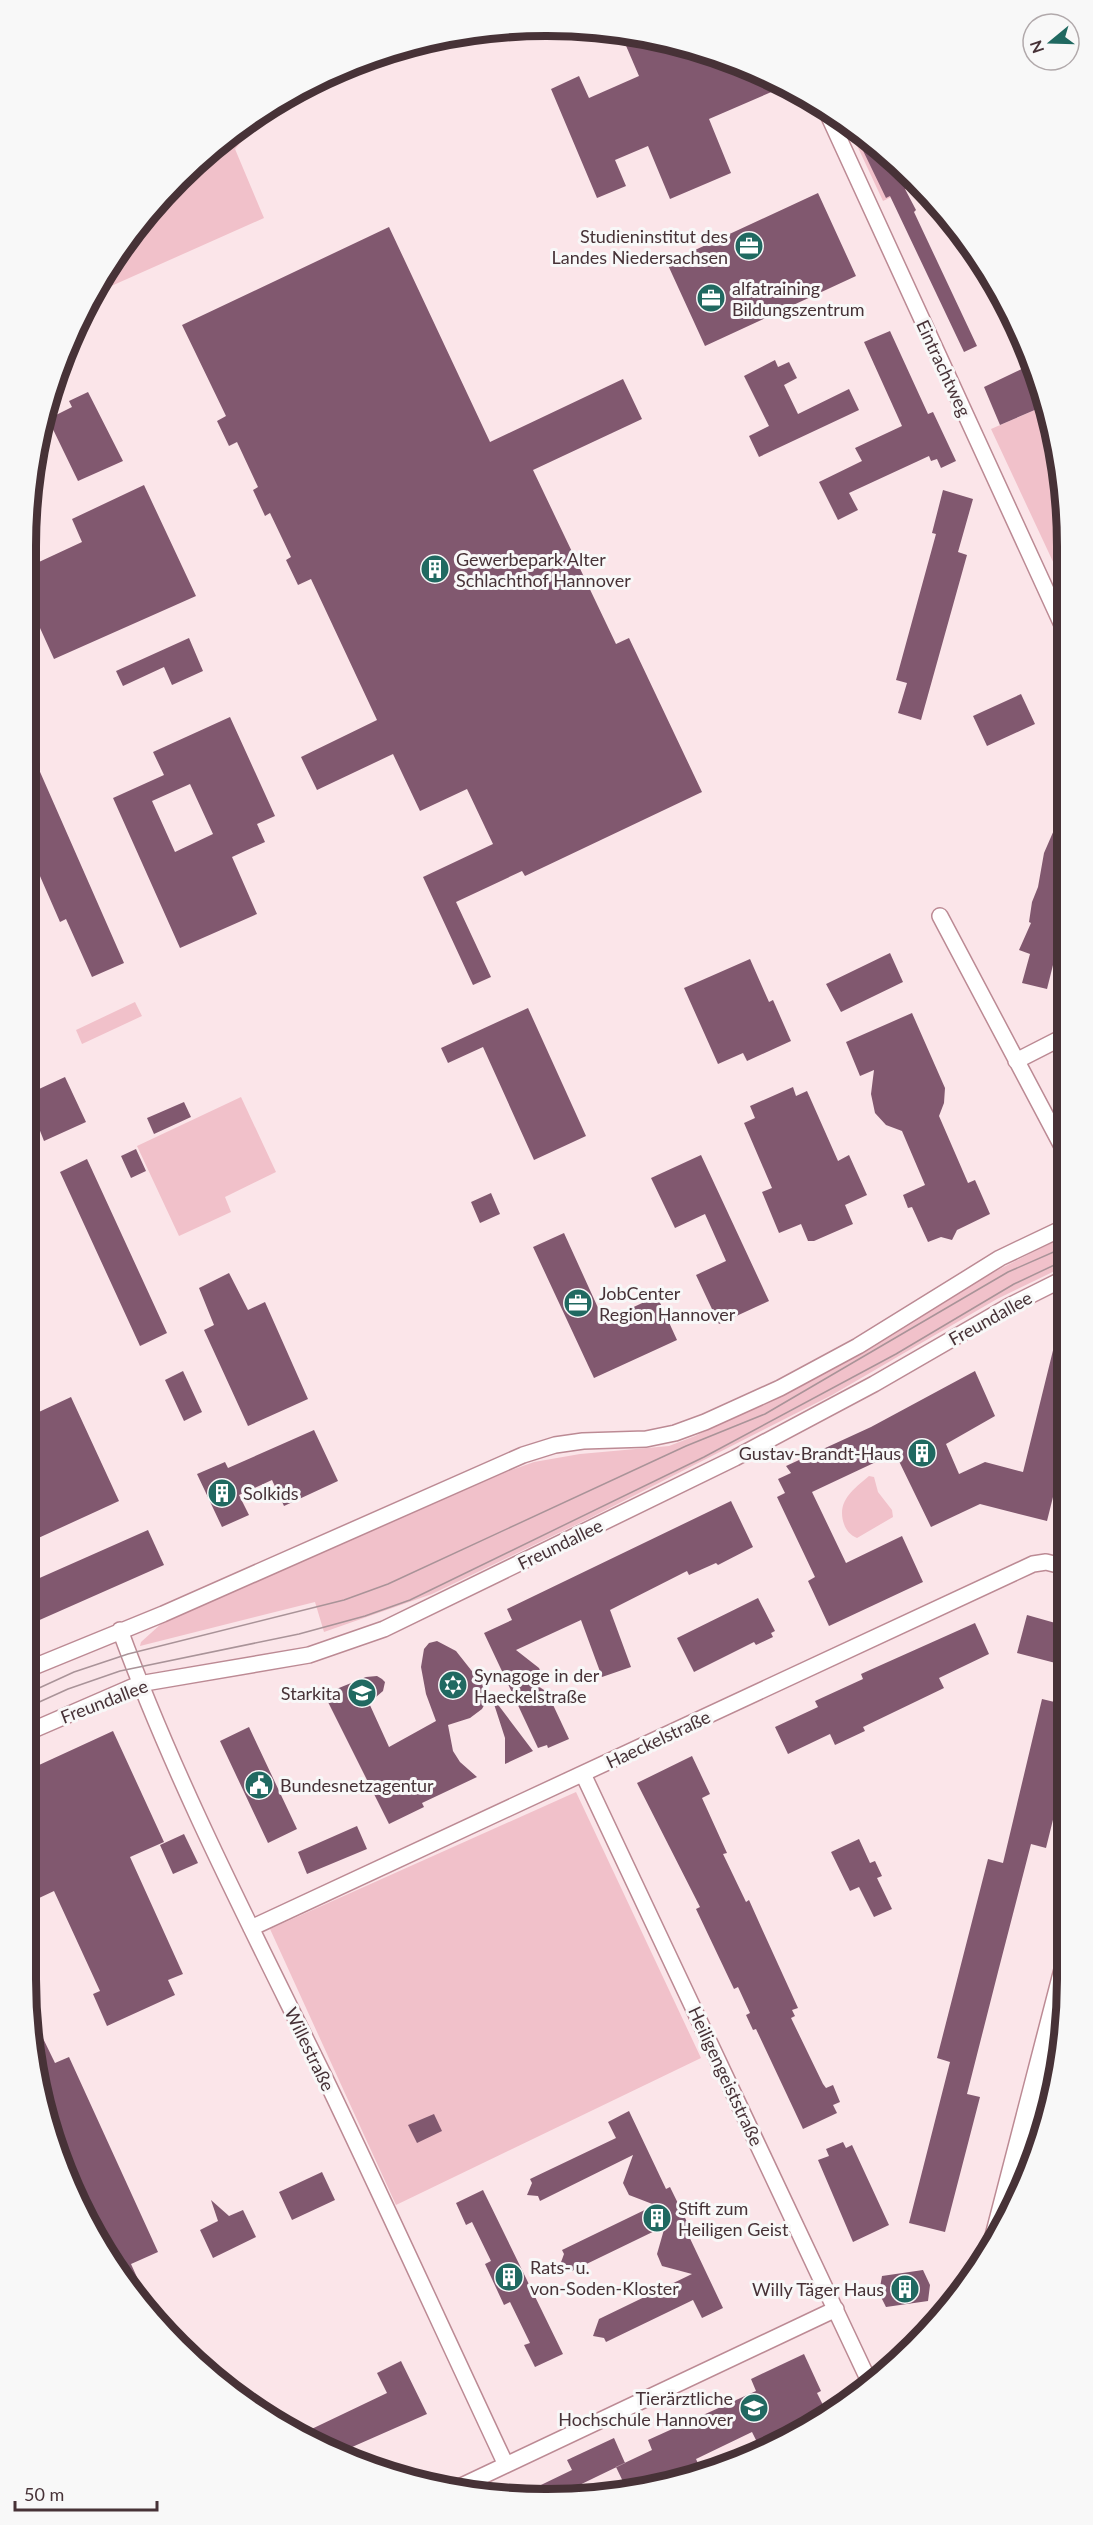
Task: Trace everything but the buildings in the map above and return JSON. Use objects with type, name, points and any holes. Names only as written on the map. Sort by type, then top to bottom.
[{"type":"main road","points":[[1005,2202],[1056,2004]]},
{"type":"street","name":"Eintrachtweg","points":[[832,124],[1057,612]]},
{"type":"street","points":[[940,916],[1057,1137]]},
{"type":"street","points":[[1016,1060],[1057,1040]]},
{"type":"street","points":[[36,1666],[162,1614],[523,1455],[555,1445],[583,1441],[646,1439],[675,1433],[705,1422],[780,1388],[858,1346],[1000,1258],[1057,1231]]},
{"type":"street","name":"Freundallee","points":[[36,1729],[139,1684],[309,1655],[384,1629],[735,1458],[874,1384],[1009,1306],[1057,1282]]},
{"type":"street","name":"Haeckelstraße","points":[[251,1928],[1034,1564],[1046,1562],[1057,1565]]},
{"type":"street","name":"Willestraße","points":[[120,1630],[139,1684],[251,1928],[355,2141],[506,2465]]},
{"type":"street","name":"Heiligengeiststraße","points":[[583,1774],[867,2376]]},
{"type":"street","points":[[468,2483],[836,2309]]},
{"type":"shaded area","points":[[252,130],[235,149],[264,218],[106,288],[141,236],[163,210],[210,163]]},
{"type":"shaded area","points":[[854,139],[909,188],[883,201]]},
{"type":"shaded area","points":[[1038,408],[1053,480],[1057,546],[1055,566],[991,429]]},
{"type":"shaded area","points":[[135,1002],[142,1016],[82,1044],[76,1030]]},
{"type":"shaded area","points":[[241,1097],[276,1172],[225,1197],[231,1212],[179,1236],[137,1146]]},
{"type":"shaded area","points":[[1057,1240],[1057,1270],[997,1299],[832,1395],[590,1518],[432,1594],[324,1632],[315,1602],[140,1646],[141,1642],[161,1624],[489,1478],[534,1462],[580,1454],[669,1446],[695,1436],[799,1387],[980,1279]]},
{"type":"shaded area","points":[[869,1476],[874,1477],[878,1492],[892,1510],[893,1517],[857,1538],[847,1530],[842,1509],[848,1496]]},
{"type":"shaded area","points":[[576,1792],[701,2058],[396,2205],[270,1929]]},
{"type":"tram line","points":[[36,1689],[74,1672],[128,1654],[344,1600],[388,1584],[686,1446],[765,1414],[1008,1272],[1057,1251]]},
{"type":"tram line","points":[[36,1703],[68,1689],[120,1671],[299,1634],[365,1616],[410,1600],[704,1457],[896,1354],[1014,1284],[1057,1264]]},
{"type":"place","name":"Studieninstitut des Landes Niedersachsen","points":[[749,246]]},
{"type":"place","name":"alfatraining Bildungszentrum","points":[[711,298]]},
{"type":"place","name":"Gewerbepark Alter Schlachthof Hannover","points":[[435,569]]},
{"type":"place","name":"JobCenter Region Hannover","points":[[578,1303]]},
{"type":"place","name":"Gustav-Brandt-Haus","points":[[922,1453]]},
{"type":"place","name":"Solkids","points":[[222,1493]]},
{"type":"place","name":"Synagoge in der Haeckelstraße","points":[[453,1685]]},
{"type":"place","name":"Starkita","points":[[362,1693]]},
{"type":"place","name":"Bundesnetzagentur","points":[[259,1785]]},
{"type":"place","name":"Stift zum Heiligen Geist","points":[[657,2218]]},
{"type":"place","name":"Rats- u. von-Soden-Kloster","points":[[509,2277]]},
{"type":"place","name":"Willy Täger Haus","points":[[905,2289]]},
{"type":"place","name":"Tierärztliche Hochschule Hannover","points":[[754,2408]]}]
